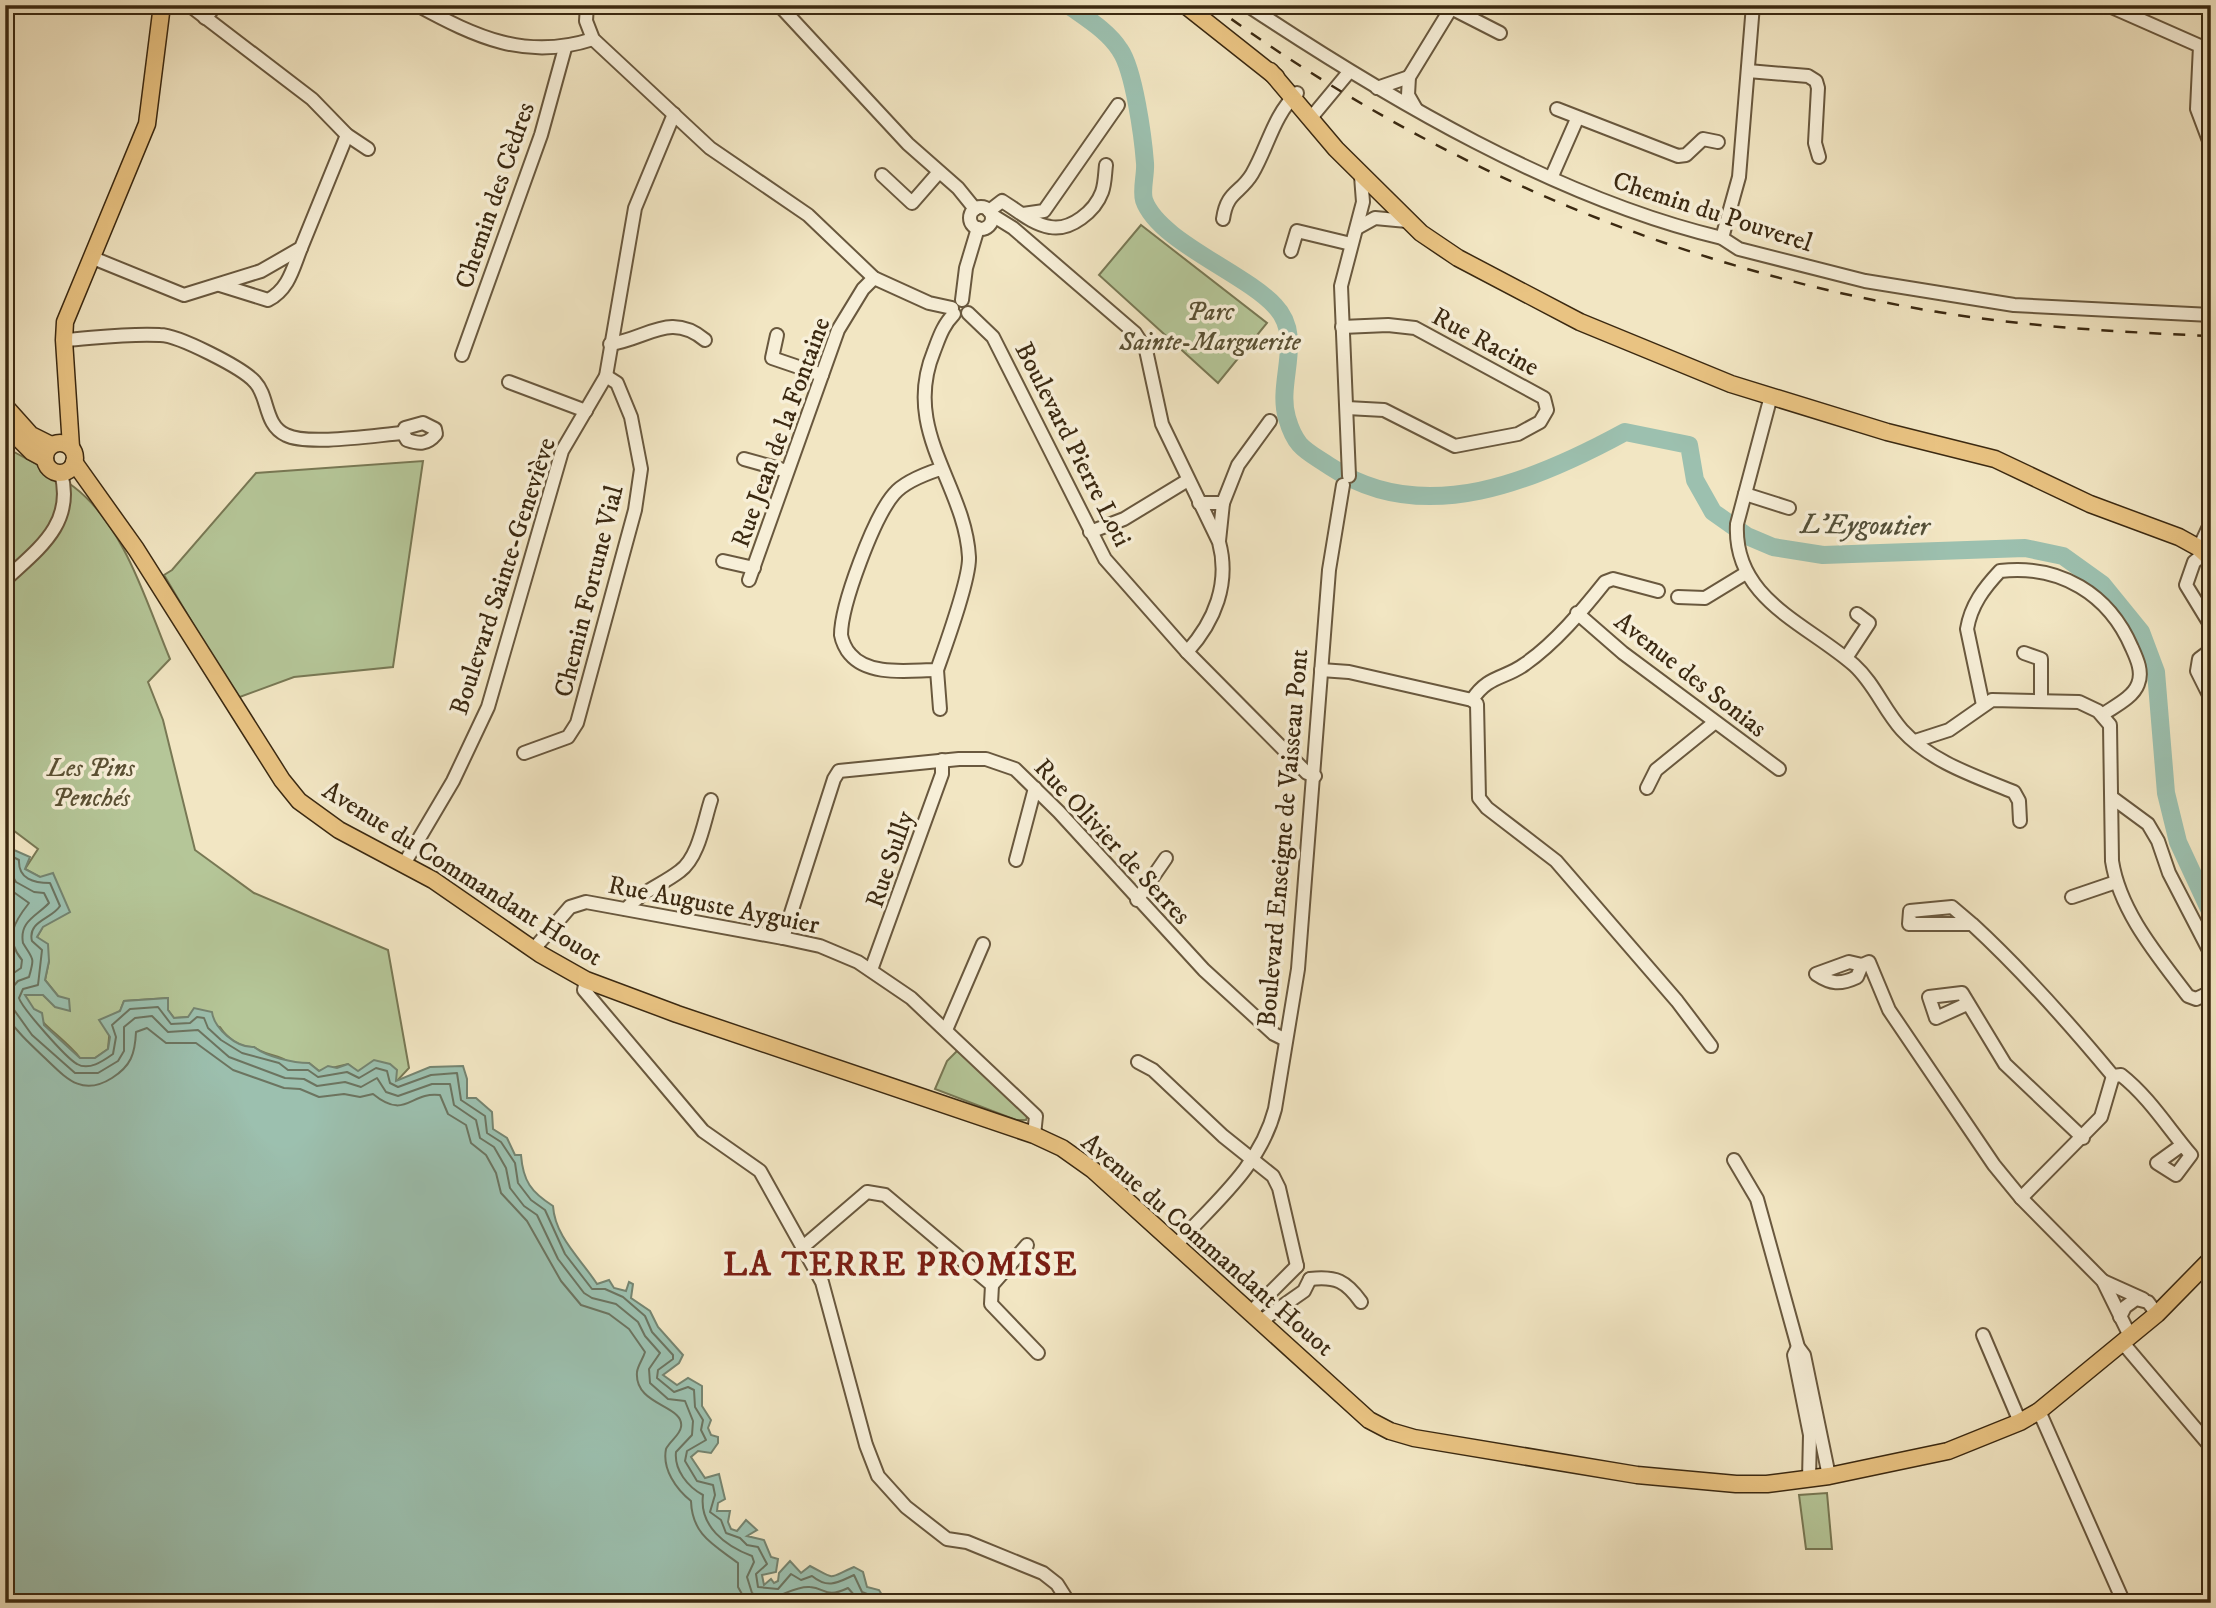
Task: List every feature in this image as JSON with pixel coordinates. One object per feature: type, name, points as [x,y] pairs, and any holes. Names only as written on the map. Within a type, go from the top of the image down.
[{"type":"main road","points":[[60,457],[67,424],[64,340],[69,311],[147,124],[162,5]]},
{"type":"main road","points":[[1185,5],[1270,71],[1407,221],[1437,246],[1613,338],[1772,396],[1887,432],[1996,459],[2090,504],[2173,534],[2205,553]]},
{"type":"main road","points":[[1313,115],[1361,176],[1390,203],[1517,287]]},
{"type":"main road","points":[[5,406],[31,435],[60,457]]},
{"type":"main road","points":[[5,425],[32,452],[60,457]]},
{"type":"main road","name":"Avenue du Commandant Houot","points":[[60,457],[109,509],[282,780],[299,801],[339,830],[404,864],[465,901],[533,950],[586,980],[665,1010],[1034,1135],[1062,1148],[1093,1170],[1369,1420],[1399,1435],[1637,1475],[1736,1484],[1829,1476],[1948,1451],[2020,1422],[2039,1411],[2157,1314],[2211,1259]]},
{"type":"street","points":[[189,5],[312,99],[347,135],[368,149]]},
{"type":"street","points":[[205,18],[216,5]]},
{"type":"street","points":[[417,5],[492,42],[534,48],[565,48],[593,39]]},
{"type":"street","points":[[587,5],[586,21],[593,39],[710,148],[808,215],[874,278],[929,303],[956,307]]},
{"type":"street","points":[[779,5],[908,144],[975,209]]},
{"type":"street","name":"Chemin du Pouverel","points":[[1247,5],[1349,72],[1416,110],[1552,176],[1635,211],[1722,238],[1739,249],[1826,272],[1975,299],[2027,306],[2211,315]]},
{"type":"street","points":[[1722,238],[1739,177],[1753,5]]},
{"type":"street","points":[[2107,5],[2200,47],[2197,109],[2211,146]]},
{"type":"street","points":[[1416,110],[1408,95],[1409,77],[1452,7],[1500,33]]},
{"type":"street","name":"Chemin des Cèdres","points":[[462,355],[541,135],[565,48]]},
{"type":"street","points":[[1748,71],[1808,76],[1816,81],[1818,88],[1815,143],[1819,157]]},
{"type":"street","points":[[1313,115],[1349,72]]},
{"type":"street","points":[[1377,88],[1409,77]]},
{"type":"street","points":[[1223,219],[1229,196],[1251,177],[1279,114],[1294,95]]},
{"type":"street","points":[[1019,214],[1044,211],[1118,105]]},
{"type":"street","points":[[1557,109],[1678,156],[1686,155],[1703,139],[1718,142]]},
{"type":"street","name":"Boulevard Sainte-Geneviève","points":[[404,864],[453,781],[488,706],[558,462],[569,436],[606,376],[635,208],[674,114]]},
{"type":"street","points":[[1552,176],[1577,119]]},
{"type":"street","points":[[220,285],[257,299],[268,300],[279,294],[286,285],[347,135]]},
{"type":"street","points":[[978,228],[989,226],[990,213],[1002,201],[1019,214],[1051,227],[1077,222],[1102,192],[1106,164]]},
{"type":"street","points":[[881,175],[912,203],[939,172]]},
{"type":"street","name":"Boulevard Enseigne de Vaisseau Pont","points":[[1176,1245],[1254,1159],[1270,1126],[1286,1040],[1298,969],[1329,570],[1346,481],[1347,408],[1341,286],[1363,202],[1361,176]]},
{"type":"street","points":[[1357,228],[1375,218],[1390,203],[1370,196],[1363,202]]},
{"type":"street","points":[[975,209],[983,207],[1013,228],[1140,340],[1148,360],[1162,424],[1219,542],[1224,562],[1220,596],[1187,652]]},
{"type":"street","points":[[975,209],[971,220],[978,228]]},
{"type":"street","points":[[940,709],[937,670],[969,560],[964,528],[940,469],[925,415],[924,398],[932,357],[945,323],[956,307],[978,228]]},
{"type":"street","points":[[1291,251],[1297,231],[1350,244]]},
{"type":"street","points":[[93,258],[184,295],[261,271],[300,248]]},
{"type":"street","name":"Rue Jean de la Fontaine","points":[[723,561],[752,574],[838,330],[863,289],[874,278]]},
{"type":"street","name":"Boulevard Pierre Loti","points":[[956,307],[968,303],[968,313],[993,337],[1105,559],[1187,652],[1307,773],[1315,776]]},
{"type":"street","name":"Rue Racine","points":[[1342,327],[1388,325],[1415,328],[1544,398],[1547,410],[1540,422],[1518,434],[1455,446],[1384,410],[1347,408]]},
{"type":"street","points":[[610,344],[632,341],[660,327],[674,326],[696,332],[705,340]]},
{"type":"street","points":[[64,340],[163,335],[212,355],[243,370],[257,384],[276,429],[288,436],[305,440],[403,433]]},
{"type":"street","points":[[777,335],[772,358],[822,375]]},
{"type":"street","name":"Chemin Fortune Vial","points":[[524,753],[568,737],[577,723],[635,510],[642,469],[631,417],[617,383],[606,376]]},
{"type":"street","points":[[509,383],[586,411]]},
{"type":"street","points":[[1772,396],[1737,524],[1736,544],[1746,573],[1761,594],[1775,606],[1864,674],[1903,730],[1915,741],[1948,764],[2014,792],[2019,801],[2020,821]]},
{"type":"street","points":[[1219,542],[1223,503],[1238,465],[1270,421]]},
{"type":"street","points":[[5,580],[54,533],[61,515],[60,457]]},
{"type":"street","points":[[744,459],[787,471]]},
{"type":"street","points":[[937,670],[886,670],[860,664],[848,653],[841,636],[857,572],[876,521],[895,493],[926,474],[940,469]]},
{"type":"street","points":[[1090,533],[1124,519],[1188,480]]},
{"type":"street","points":[[1745,494],[1789,508]]},
{"type":"street","points":[[1199,503],[1223,503]]},
{"type":"street","points":[[2211,522],[2205,553],[2194,562],[2186,585],[2211,626]]},
{"type":"street","points":[[1983,705],[1967,629],[1969,617],[1982,591],[2000,571],[2021,568],[2060,577],[2098,597],[2121,622],[2139,664],[2139,682],[2134,692],[2102,715]]},
{"type":"street","points":[[1678,597],[1706,598],[1746,573]]},
{"type":"street","points":[[1472,699],[1479,688],[1494,677],[1522,667],[1605,582],[1613,579],[1658,591]]},
{"type":"street","name":"Avenue des Sonias","points":[[1577,613],[1714,723],[1779,769]]},
{"type":"street","points":[[1846,658],[1869,623],[1857,614]]},
{"type":"street","points":[[2208,693],[2197,671],[2199,659],[2211,650]]},
{"type":"street","points":[[2024,653],[2041,659],[2040,701]]},
{"type":"street","points":[[1321,670],[1349,672],[1472,699],[1477,704],[1479,798],[1556,862],[1677,1001],[1711,1046]]},
{"type":"street","points":[[1915,741],[1949,730],[1992,700],[2079,702],[2102,715],[2110,725],[2112,860],[2116,882],[2136,921],[2188,996],[2196,999],[2211,992]]},
{"type":"street","points":[[1647,788],[1656,770],[1714,723]]},
{"type":"street","name":"Rue Olivier de Serres","points":[[783,938],[834,779],[839,771],[942,760],[986,759],[1002,762],[1015,769],[1035,788],[1204,970],[1274,1034],[1286,1040]]},
{"type":"street","name":"Rue Sully","points":[[871,970],[934,799],[942,774],[942,760]]},
{"type":"street","points":[[1016,860],[1035,788]]},
{"type":"street","points":[[2113,799],[2148,824],[2158,841],[2174,883],[2211,954]]},
{"type":"street","points":[[626,909],[638,896],[682,870],[691,858],[710,800]]},
{"type":"street","points":[[1137,900],[1166,858]]},
{"type":"street","points":[[2072,897],[2116,882]]},
{"type":"street","name":"Rue Auguste Ayguier","points":[[533,950],[570,907],[586,902],[783,938],[835,952],[871,970],[911,998],[947,1030],[1036,1116],[1034,1135]]},
{"type":"street","points":[[1972,924],[2042,993],[2113,1076]]},
{"type":"street","points":[[947,1030],[983,944]]},
{"type":"street","points":[[1865,963],[1889,1010],[1994,1165],[2021,1198],[2104,1281],[2143,1299],[2157,1314]]},
{"type":"street","points":[[586,980],[584,990],[703,1131],[761,1171],[822,1282],[866,1446],[878,1476],[906,1507],[947,1539],[967,1542],[1043,1573],[1057,1584],[1069,1603]]},
{"type":"street","points":[[1968,1004],[2005,1064],[2084,1138]]},
{"type":"street","points":[[1138,1062],[1153,1070],[1223,1136],[1254,1159],[1277,1181],[1297,1266],[1310,1279]]},
{"type":"street","points":[[2113,1076],[2121,1075],[2135,1086],[2182,1145]]},
{"type":"street","points":[[2021,1198],[2084,1138],[2101,1117],[2113,1076]]},
{"type":"street","points":[[1734,1160],[1757,1199],[1798,1347],[1804,1355],[1829,1476]]},
{"type":"street","points":[[804,1247],[867,1192],[885,1195],[992,1285]]},
{"type":"street","points":[[1027,1245],[992,1285],[992,1304],[1038,1353]]},
{"type":"street","points":[[1256,1316],[1297,1266]]},
{"type":"street","points":[[1310,1279],[1326,1277],[1343,1280],[1361,1302]]},
{"type":"street","points":[[1256,1316],[1304,1291],[1310,1279]]},
{"type":"street","points":[[2104,1281],[2120,1317],[2126,1339],[2211,1447]]},
{"type":"street","points":[[2120,1317],[2132,1300],[2143,1299]]},
{"type":"street","points":[[1983,1335],[2020,1422]]},
{"type":"street","points":[[1798,1347],[1794,1355],[1812,1451],[1809,1479]]},
{"type":"street","points":[[2039,1411],[2124,1603]]},
{"type":"green space","name":"Parc Sainte-Marguerite","points":[[1141,225],[1267,323],[1218,383],[1099,275]]},
{"type":"green space","name":"Les Pins Penchés","points":[[5,447],[74,487],[92,503],[107,522],[132,566],[170,659],[148,682],[163,720],[195,850],[254,893],[388,950],[409,1068],[396,1082],[358,1072],[348,1064],[319,1071],[309,1063],[290,1063],[254,1047],[239,1044],[220,1027],[188,1017],[174,1018],[168,1010],[167,998],[124,1001],[120,1011],[111,1016],[108,1049],[95,1058],[80,1058],[29,1005],[25,995],[43,995],[55,1006],[58,996],[45,980],[49,961],[37,937],[42,928],[40,877],[25,869],[38,849],[5,824]]},
{"type":"green space","points":[[423,461],[393,667],[294,677],[237,698],[164,575],[172,570],[256,473]]},
{"type":"green space","points":[[959,1049],[1028,1114],[1026,1120],[1016,1120],[935,1089],[947,1061]]},
{"type":"green space","points":[[1827,1493],[1832,1549],[1806,1549],[1799,1495]]},
{"type":"water","points":[[5,846],[30,857],[25,869],[40,877],[53,873],[70,912],[43,927],[37,937],[48,944],[49,961],[45,980],[58,996],[69,999],[70,1011],[55,1007],[43,995],[25,995],[34,1009],[42,1013],[44,1025],[80,1058],[95,1058],[108,1049],[110,1037],[99,1020],[120,1011],[124,1001],[168,998],[168,1010],[174,1018],[188,1017],[194,1008],[212,1012],[221,1030],[233,1041],[280,1059],[309,1063],[319,1071],[328,1066],[337,1068],[348,1064],[358,1071],[374,1060],[390,1064],[397,1070],[396,1081],[430,1067],[463,1066],[467,1079],[467,1098],[476,1098],[492,1112],[493,1129],[507,1138],[515,1155],[521,1155],[526,1179],[539,1196],[553,1206],[558,1228],[597,1284],[609,1280],[614,1288],[626,1291],[629,1282],[633,1284],[631,1298],[650,1311],[658,1327],[683,1355],[679,1363],[663,1375],[677,1385],[688,1378],[702,1386],[702,1406],[711,1420],[708,1428],[711,1435],[718,1437],[718,1443],[711,1453],[698,1451],[691,1457],[705,1478],[719,1474],[725,1499],[718,1503],[717,1511],[730,1511],[728,1522],[731,1529],[737,1531],[746,1520],[757,1530],[747,1536],[764,1540],[771,1557],[778,1559],[776,1572],[762,1575],[764,1585],[771,1579],[774,1583],[778,1581],[779,1573],[790,1561],[801,1573],[810,1566],[832,1576],[854,1567],[863,1572],[867,1587],[879,1590],[887,1603],[5,1603]]},
{"type":"waterway","name":"L'Eygoutier","points":[[1068,5],[1109,37],[1120,50],[1130,72],[1142,137],[1145,167],[1143,196],[1152,215],[1184,243],[1261,294],[1284,318],[1289,346],[1285,390],[1287,418],[1298,443],[1308,452],[1367,485],[1404,494],[1442,496],[1480,491],[1518,481],[1591,450],[1625,432],[1689,445],[1695,480],[1713,512],[1747,536],[1773,547],[1823,555],[2025,548],[2063,556],[2102,584],[2141,632],[2156,672],[2166,793],[2178,842],[2211,913]]},
{"type":"railway","points":[[1212,5],[1294,62],[1379,114],[1467,160],[1557,202],[1650,238],[1744,268],[1840,293],[1938,312],[2108,331],[2211,336]]},
{"type":"district","name":"LA TERRE PROMISE","points":[[901,1263]]}]
